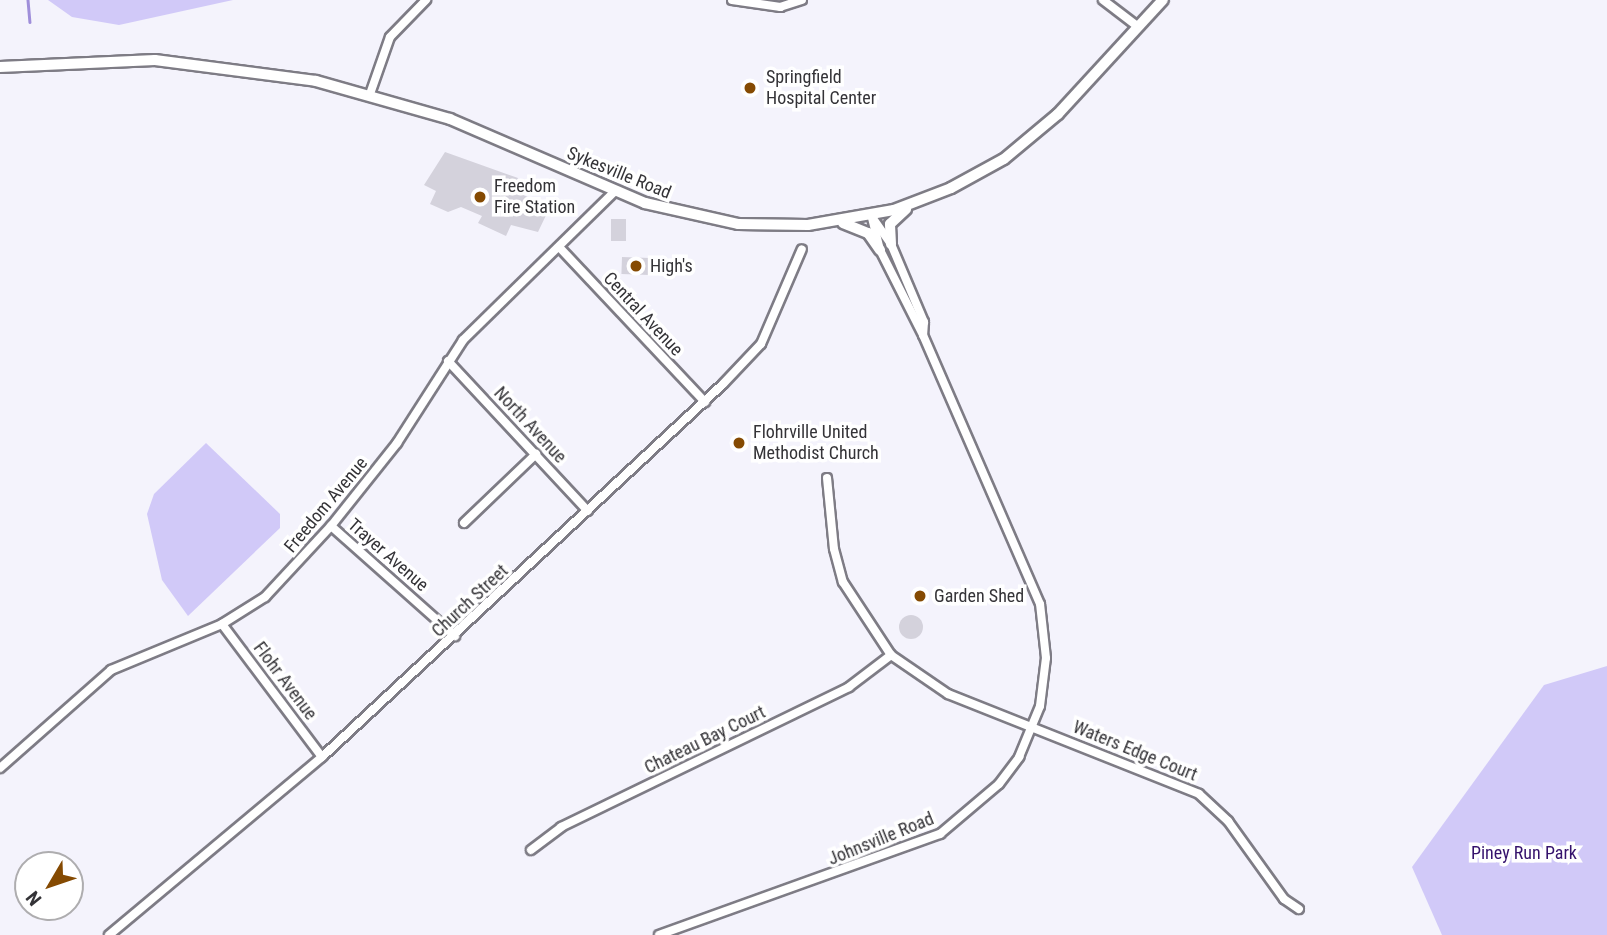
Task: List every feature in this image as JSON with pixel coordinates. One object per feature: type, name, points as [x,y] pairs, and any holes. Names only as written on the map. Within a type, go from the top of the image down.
[{"type":"main road","name":"Sykesville Road","points":[[0,67],[96,59],[182,61],[370,93],[462,124],[615,191],[716,221],[770,226],[839,222],[871,215],[914,204],[980,173],[1035,135],[1163,0]]},
{"type":"main road","points":[[891,244],[890,224],[914,204]]},
{"type":"main road","points":[[839,222],[867,233],[880,250]]},
{"type":"street","points":[[370,93],[390,37],[426,0]]},
{"type":"street","points":[[732,0],[780,7],[802,0]]},
{"type":"street","points":[[1102,0],[1137,26]]},
{"type":"street","name":"Freedom Avenue","points":[[0,768],[111,670],[222,624],[264,597],[331,526],[397,443],[448,361],[615,191]]},
{"type":"street","name":"Johnsville Road","points":[[871,215],[891,244],[924,323],[923,335]]},
{"type":"street","name":"Johnsville Road","points":[[659,935],[940,834],[999,784],[1033,728],[1046,658],[1040,604],[923,335],[880,250],[871,215]]},
{"type":"street","name":"Central Avenue","points":[[559,247],[705,402]]},
{"type":"street","name":"Church Street","points":[[109,935],[322,757],[705,402],[761,344],[803,249]]},
{"type":"street","name":"North Avenue","points":[[448,361],[588,511]]},
{"type":"street","points":[[464,523],[536,454]]},
{"type":"street","points":[[827,478],[834,549],[843,582],[891,655]]},
{"type":"street","name":"Trayer Avenue","points":[[331,526],[455,636]]},
{"type":"street","name":"Flohr Avenue","points":[[222,624],[322,757]]},
{"type":"street","name":"Waters Edge Court","points":[[891,655],[948,694],[1199,794],[1228,821],[1284,899],[1299,909]]},
{"type":"street","name":"Chateau Bay Court","points":[[531,850],[561,827],[849,687],[891,655]]},
{"type":"green space","points":[[48,0],[233,0],[119,25],[72,17]]},
{"type":"green space","points":[[206,443],[280,514],[280,528],[188,616],[162,580],[147,514],[154,494]]},
{"type":"green space","name":"Piney Run Park","points":[[1607,666],[1607,935],[1442,935],[1412,867],[1544,685]]},
{"type":"building","name":"Freedom Fire Station","points":[[445,152],[518,178],[512,190],[550,207],[538,232],[511,225],[506,236],[478,223],[482,216],[461,207],[448,212],[430,204],[436,191],[424,185]]},
{"type":"building","name":"High's","points":[[611,219],[626,219],[626,241],[611,241]]},
{"type":"building","name":"High's","points":[[622,257],[650,258],[649,275],[621,274]]},
{"type":"building","points":[[911,615],[920,618],[923,627],[920,636],[911,639],[902,636],[899,627],[902,618]]},
{"type":"waterway","points":[[28,0],[30,22]]},
{"type":"place","name":"Springfield Hospital Center","points":[[750,88]]},
{"type":"place","name":"Freedom Fire Station","points":[[480,197]]},
{"type":"place","name":"High's","points":[[636,266]]},
{"type":"place","name":"Flohrville United Methodist Church","points":[[739,443]]},
{"type":"place","name":"Garden Shed","points":[[920,596]]}]
